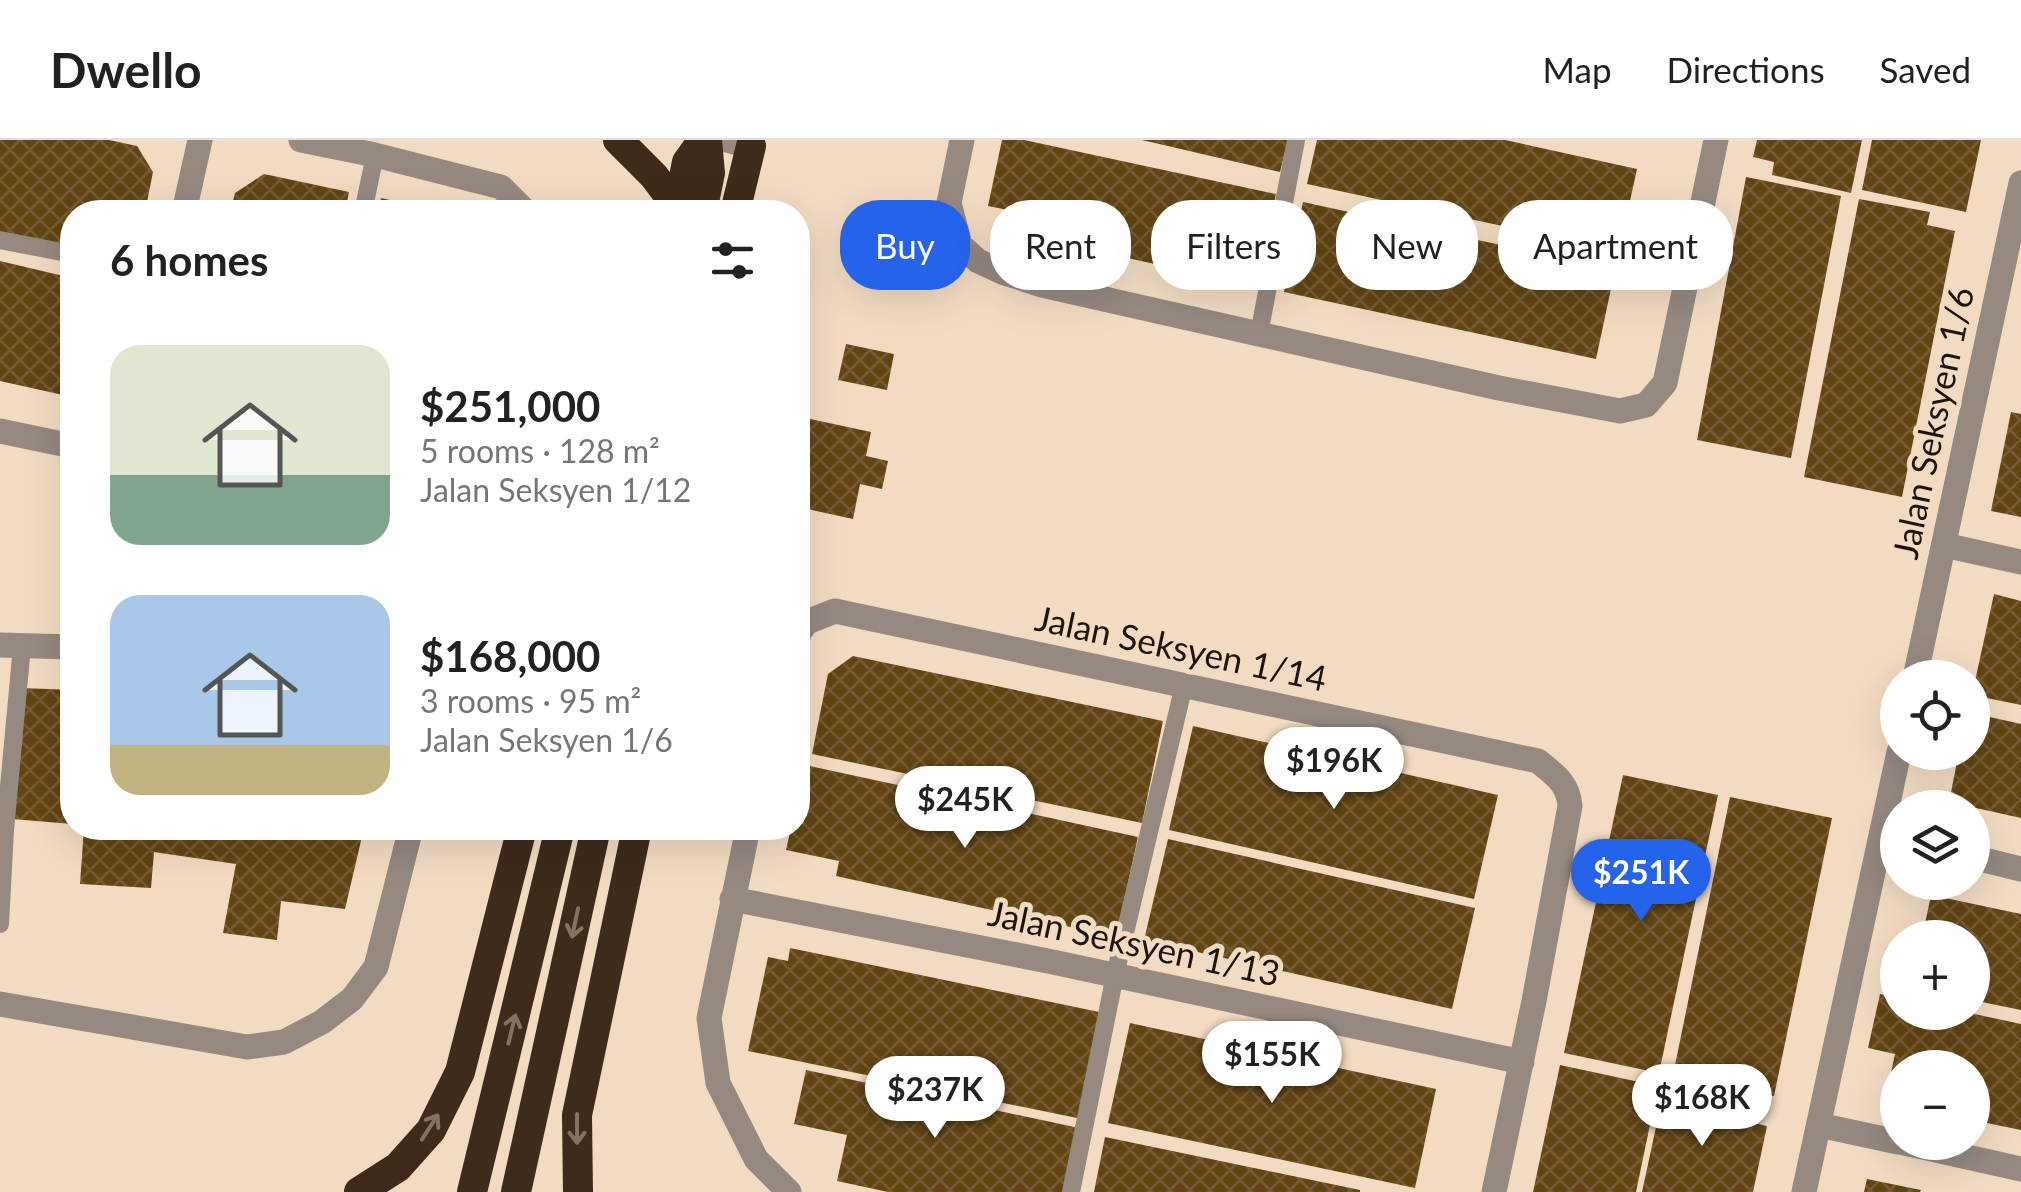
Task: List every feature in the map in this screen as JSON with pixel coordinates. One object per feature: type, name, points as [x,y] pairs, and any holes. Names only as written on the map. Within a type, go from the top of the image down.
[{"type":"highway","points":[[618,140],[676,200]]},
{"type":"highway","points":[[693,200],[710,172],[705,140]]},
{"type":"highway","points":[[737,200],[739,143]]},
{"type":"highway","points":[[360,1192],[398,1167],[432,1130],[460,1072],[519,840]]},
{"type":"highway","points":[[472,1192],[557,840]]},
{"type":"highway","points":[[516,1192],[593,840]]},
{"type":"highway","points":[[578,1192],[577,1115],[634,840]]},
{"type":"street","points":[[187,200],[200,140]]},
{"type":"street","points":[[301,140],[500,187],[514,200]]},
{"type":"street","points":[[962,140],[949,204],[960,245],[1002,272],[1042,285],[1499,388],[1620,411],[1646,405],[1665,382],[1716,140]]},
{"type":"street","name":"Jalan Seksyen 1/6","points":[[1919,660],[2014,249],[2021,184]]},
{"type":"street","points":[[0,431],[60,444]]},
{"type":"street","points":[[1944,545],[2021,562]]},
{"type":"street","name":"Jalan Seksyen 1/14","points":[[810,621],[835,611],[1538,761],[1564,783],[1570,806],[1522,1062]]},
{"type":"street","points":[[11,645],[60,647]]},
{"type":"street","points":[[0,1004],[247,1047],[284,1042],[322,1022],[352,999],[376,967],[408,840]]},
{"type":"street","points":[[745,840],[709,1018],[718,1083],[756,1160],[789,1192]]},
{"type":"street","points":[[1990,861],[2021,868]]},
{"type":"street","points":[[1804,1192],[1880,874]]},
{"type":"street","name":"Jalan Seksyen 1/13","points":[[732,899],[1522,1062]]},
{"type":"street","points":[[1494,1192],[1522,1062]]},
{"type":"street","points":[[1818,1125],[1880,1138]]},
{"type":"street","points":[[1980,1160],[2021,1169]]},
{"type":"lane","points":[[1259,334],[1296,140]]},
{"type":"lane","points":[[365,200],[375,155]]},
{"type":"lane","points":[[0,240],[60,252]]},
{"type":"lane","points":[[0,924],[11,645]]},
{"type":"lane","points":[[1071,1192],[1114,975],[1184,686]]},
{"type":"building","points":[[0,140],[109,140],[137,146],[153,172],[147,200],[60,200],[60,252],[0,239]]},
{"type":"building","points":[[1002,140],[1024,140],[1276,194],[1275,200],[1151,200],[1151,263],[1131,259],[1131,200],[990,200],[988,206]]},
{"type":"building","points":[[1142,140],[1288,140],[1280,172]]},
{"type":"building","points":[[1317,140],[1505,140],[1637,169],[1630,200],[1498,200],[1498,225],[1478,221],[1478,200],[1382,200],[1307,184]]},
{"type":"building","points":[[1757,140],[1862,140],[1851,193],[1772,175],[1774,162],[1753,157]]},
{"type":"building","points":[[1872,140],[1981,140],[1966,212],[1862,190]]},
{"type":"building","points":[[264,174],[349,192],[347,200],[233,200],[235,193]]},
{"type":"building","points":[[1746,177],[1841,196],[1791,458],[1697,440],[1725,290],[1733,290],[1733,247]]},
{"type":"building","points":[[1859,199],[1930,212],[1927,225],[1955,231],[1902,497],[1804,477]]},
{"type":"building","points":[[1316,205],[1336,209],[1336,290],[1478,290],[1478,240],[1498,244],[1498,290],[1611,290],[1596,359],[1284,292],[1316,290]]},
{"type":"building","points":[[0,261],[60,275],[60,394],[0,381]]},
{"type":"building","points":[[846,344],[894,354],[887,390],[838,380]]},
{"type":"building","points":[[2011,412],[2021,414],[2021,517],[1991,511]]},
{"type":"building","points":[[810,419],[871,432],[866,456],[888,461],[882,489],[860,484],[853,519],[810,510]]},
{"type":"building","points":[[1994,594],[2021,601],[2021,705],[1990,699],[1990,660],[1980,660]]},
{"type":"building","points":[[853,656],[1163,721],[1142,823],[812,754],[828,674]]},
{"type":"building","points":[[22,688],[60,690],[60,823],[12,819]]},
{"type":"building","points":[[1990,717],[2021,724],[2021,818],[1990,811],[1990,790],[1951,790],[1955,770],[1990,770]]},
{"type":"building","points":[[1193,726],[1498,795],[1474,899],[1169,830]]},
{"type":"building","points":[[810,766],[1138,837],[1116,937],[836,876],[839,861],[786,850],[788,840],[810,840]]},
{"type":"building","points":[[1623,775],[1718,795],[1659,1073],[1564,1053]]},
{"type":"building","points":[[1730,797],[1832,818],[1774,1096],[1673,1075]]},
{"type":"building","points":[[1168,839],[1475,908],[1452,1009],[1144,940]]},
{"type":"building","points":[[83,840],[361,840],[345,909],[281,901],[277,940],[223,933],[236,864],[154,852],[151,888],[80,884]]},
{"type":"building","points":[[1930,900],[1955,900],[2021,914],[2021,1010],[1990,1004],[1990,920],[1926,920]]},
{"type":"building","points":[[790,948],[1104,1013],[1082,1119],[748,1051],[768,957],[788,961]]},
{"type":"building","points":[[1880,994],[1880,1030],[1990,1030],[1990,1017],[2021,1024],[2021,1130],[1990,1124],[1990,1050],[1868,1048]]},
{"type":"building","points":[[1130,1023],[1436,1089],[1415,1188],[1108,1123]]},
{"type":"building","points":[[1560,1065],[1658,1086],[1636,1192],[1533,1192]]},
{"type":"building","points":[[806,1070],[1079,1128],[1066,1192],[888,1192],[837,1181],[847,1135],[794,1124]]},
{"type":"building","points":[[1664,1090],[1717,1101],[1714,1114],[1767,1126],[1753,1192],[1642,1192]]},
{"type":"building","points":[[1105,1137],[1360,1190],[1360,1192],[1094,1192]]},
{"type":"building","points":[[1867,1179],[1921,1190],[1864,1192]]}]
